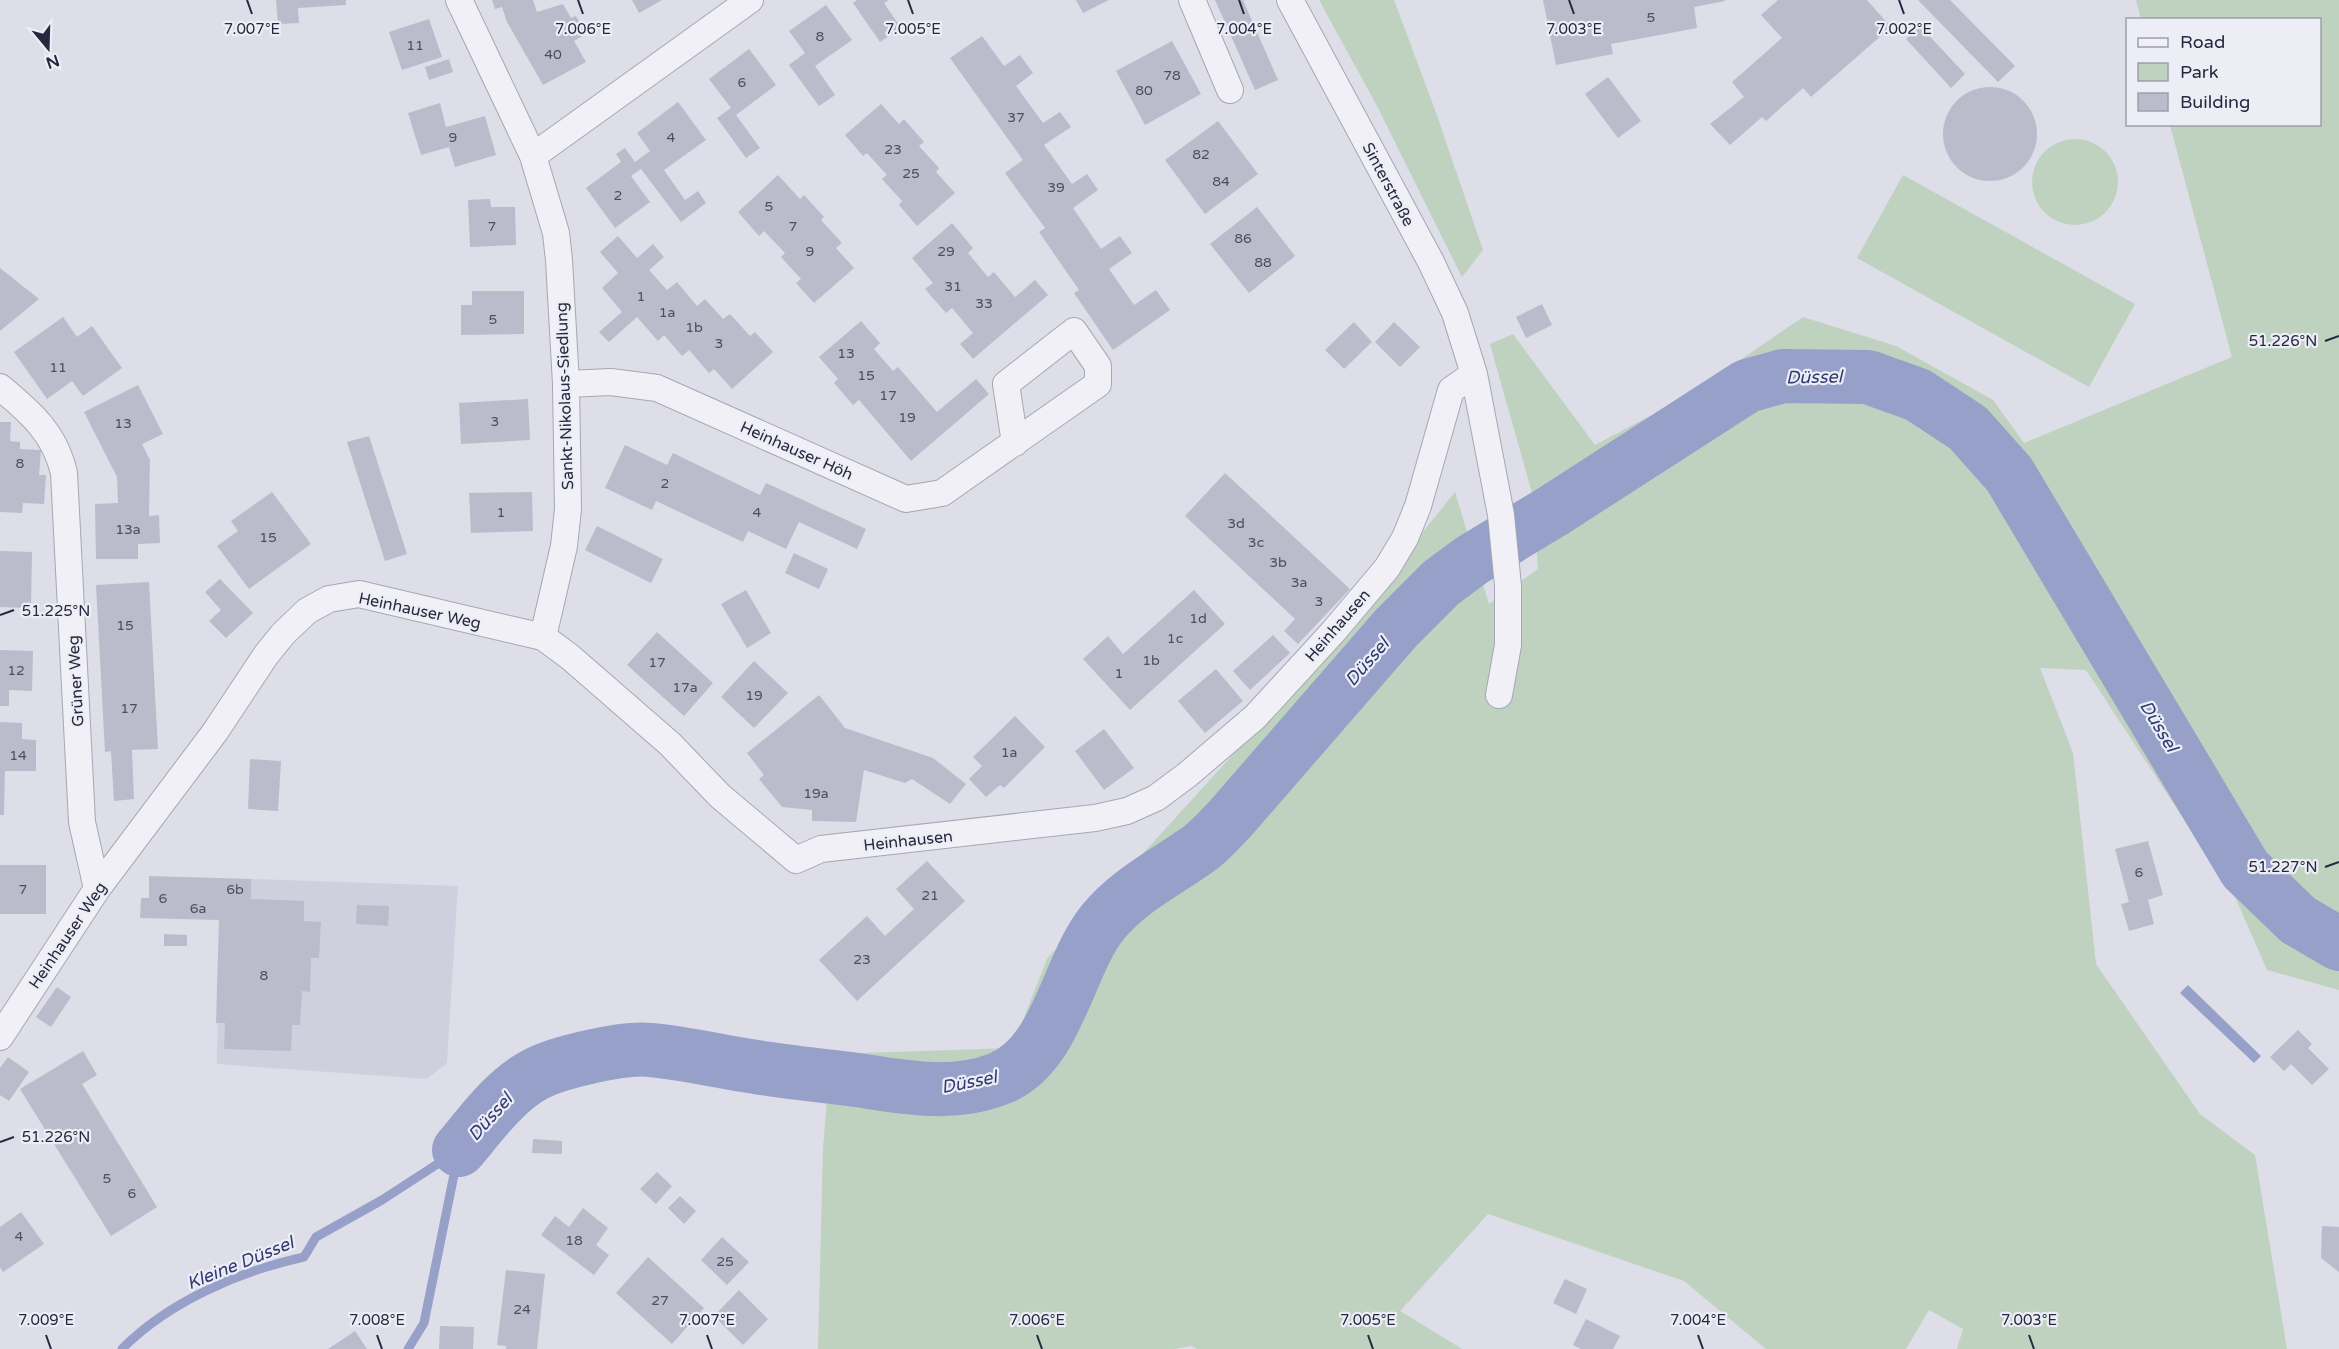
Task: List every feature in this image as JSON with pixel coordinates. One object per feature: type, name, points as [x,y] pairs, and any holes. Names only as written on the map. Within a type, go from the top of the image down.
[{"type":"street","name":"Sankt-Nikolaus-Siedlung","points":[[459,0],[532,156],[556,233],[566,384],[568,509],[564,546],[543,637]]},
{"type":"street","points":[[532,156],[750,0]]},
{"type":"street","points":[[1192,0],[1230,90]]},
{"type":"street","name":"Sinterstraße","points":[[1290,0],[1431,262],[1455,313],[1474,374]]},
{"type":"street","points":[[1474,374],[1501,515],[1508,586],[1508,645],[1500,695]]},
{"type":"street","name":"Heinhausen","points":[[796,860],[821,849],[1095,818],[1127,811],[1156,798],[1187,775],[1255,717],[1333,632],[1387,568],[1405,538],[1418,506],[1451,390],[1474,374]]},
{"type":"street","name":"Heinhauser Höh","points":[[566,384],[610,382],[657,388],[906,499],[942,493],[1015,442]]},
{"type":"street","name":"Grüner Weg","points":[[0,387],[40,424],[54,442],[61,457],[64,473],[82,822],[97,889]]},
{"type":"street","name":"Heinhauser Weg","points":[[0,1037],[97,889],[215,732],[266,655],[307,610],[329,599],[359,594],[543,637],[570,657],[670,744],[720,796],[796,860]]},
{"type":"shaded area","points":[[251,879],[458,886],[447,1063],[427,1079],[217,1064],[219,919],[250,920]]},
{"type":"green space","points":[[1319,0],[1394,0],[1483,250],[1462,277],[1376,104]]},
{"type":"green space","points":[[2136,0],[2339,0],[2339,990],[2267,970],[2236,899],[2086,670],[2040,668],[2073,753],[2096,964],[2200,1114],[2255,1155],[2287,1349],[1957,1349],[1963,1329],[1929,1310],[1906,1349],[1766,1349],[1684,1281],[1488,1214],[1400,1311],[1462,1349],[1197,1349],[1191,1346],[1174,1349],[818,1349],[823,1147],[831,1054],[1012,1048],[1047,959],[1328,650],[1455,492],[1489,604],[1538,569],[1532,493],[1490,344],[1513,334],[1595,445],[1686,397],[1803,317],[1896,346],[1993,400],[2024,443],[2232,357],[2170,126],[2321,126],[2321,18],[2141,18]]},
{"type":"green space","points":[[2067,139],[2083,139],[2106,151],[2115,165],[2118,182],[2115,199],[2106,213],[2083,225],[2067,225],[2051,218],[2039,206],[2032,190],[2032,174],[2039,158],[2051,146]]},
{"type":"green space","points":[[1903,175],[2135,304],[2089,387],[1857,258]]},
{"type":"water","points":[[2188,985],[2261,1056],[2254,1063],[2180,993]]},
{"type":"building","points":[[276,0],[346,0],[346,5],[298,8],[299,23],[278,24]]},
{"type":"building","points":[[492,0],[533,0],[537,12],[563,4],[571,18],[576,16],[586,34],[574,41],[586,62],[543,85],[507,22],[502,7],[495,9]]},
{"type":"building","points":[[632,0],[662,0],[639,13]]},
{"type":"building","points":[[857,0],[889,0],[884,3],[901,28],[880,42],[853,3]]},
{"type":"building","points":[[1076,0],[1109,0],[1083,13]]},
{"type":"building","points":[[1215,0],[1243,0],[1278,80],[1255,90]]},
{"type":"building","points":[[1543,0],[1725,1],[1694,7],[1697,28],[1611,44],[1613,54],[1556,65]]},
{"type":"building","points":[[1778,0],[1867,0],[1891,27],[1811,97],[1803,88],[1766,121],[1762,117],[1730,145],[1710,124],[1744,97],[1732,82],[1782,38],[1761,15]]},
{"type":"building","points":[[1918,0],[1950,0],[2015,66],[1998,82]]},
{"type":"building","points":[[826,5],[852,40],[815,66],[835,95],[819,106],[789,65],[805,53],[789,31]]},
{"type":"building","points":[[429,19],[442,57],[402,70],[389,32]]},
{"type":"building","points":[[1920,26],[1965,74],[1951,88],[1906,39]]},
{"type":"building","points":[[982,36],[1004,66],[1020,55],[1033,73],[1016,86],[1043,123],[1060,112],[1071,127],[1044,145],[1072,184],[1087,174],[1098,190],[1073,208],[1101,249],[1120,236],[1132,253],[1109,269],[1134,305],[1156,290],[1170,310],[1113,350],[1074,293],[1079,290],[1039,232],[1045,228],[1005,173],[1023,160],[950,58]]},
{"type":"building","points":[[1172,41],[1201,94],[1145,125],[1116,71]]},
{"type":"building","points":[[749,49],[776,85],[736,115],[760,148],[746,158],[717,118],[731,108],[709,79]]},
{"type":"building","points":[[449,59],[453,72],[429,80],[425,67]]},
{"type":"building","points":[[1608,77],[1641,121],[1618,138],[1585,94]]},
{"type":"building","points":[[1990,87],[2008,91],[2023,101],[2033,116],[2037,134],[2033,152],[2023,167],[2008,177],[1990,181],[1972,177],[1957,167],[1947,152],[1943,134],[1947,116],[1957,101],[1972,91]]},
{"type":"building","points":[[678,102],[706,140],[664,170],[685,200],[698,191],[706,203],[681,222],[641,169],[631,176],[650,202],[615,228],[586,188],[621,162],[616,154],[625,148],[635,162],[650,151],[637,133]]},
{"type":"building","points":[[440,103],[446,127],[485,116],[496,155],[455,167],[449,147],[421,155],[408,113]]},
{"type":"building","points":[[881,104],[899,124],[904,119],[924,142],[919,146],[939,168],[936,172],[955,193],[917,226],[899,205],[902,201],[882,179],[887,175],[867,153],[863,156],[845,135]]},
{"type":"building","points":[[1218,121],[1258,174],[1205,214],[1165,160]]},
{"type":"building","points":[[778,175],[800,199],[804,195],[824,217],[821,220],[842,243],[836,248],[854,268],[814,303],[796,283],[801,279],[781,257],[785,253],[764,231],[759,236],[738,212]]},
{"type":"building","points":[[490,199],[491,207],[515,207],[516,245],[470,247],[468,200]]},
{"type":"building","points":[[1257,207],[1295,256],[1249,293],[1210,244]]},
{"type":"building","points":[[952,223],[973,248],[968,253],[988,277],[994,272],[1015,297],[1035,280],[1048,295],[973,359],[960,344],[973,333],[952,308],[946,313],[925,289],[933,283],[912,258]]},
{"type":"building","points":[[618,236],[637,258],[653,244],[664,257],[649,270],[667,290],[677,282],[697,306],[705,299],[723,319],[730,314],[750,336],[755,332],[773,352],[732,389],[714,369],[709,373],[689,350],[682,356],[664,335],[658,341],[637,317],[609,342],[599,332],[622,312],[602,288],[618,273],[600,252]]},
{"type":"building","points":[[0,268],[39,299],[0,331]]},
{"type":"building","points":[[472,291],[524,291],[524,334],[461,335],[461,305],[472,305]]},
{"type":"building","points":[[1542,304],[1552,325],[1526,338],[1516,317]]},
{"type":"building","points":[[63,317],[77,337],[92,326],[122,368],[83,396],[72,381],[47,399],[14,352]]},
{"type":"building","points":[[861,321],[880,343],[874,349],[893,371],[898,367],[937,412],[976,379],[989,394],[911,461],[859,400],[853,405],[834,383],[838,379],[819,357]]},
{"type":"building","points":[[1354,322],[1372,342],[1344,369],[1325,350]]},
{"type":"building","points":[[1394,322],[1420,347],[1400,367],[1375,342]]},
{"type":"building","points":[[138,385],[163,434],[142,444],[150,460],[149,516],[159,515],[160,543],[138,544],[138,559],[96,559],[95,504],[118,503],[117,477],[84,412]]},
{"type":"building","points":[[528,399],[530,440],[461,444],[459,403]]},
{"type":"building","points":[[0,422],[11,422],[10,441],[20,442],[20,449],[41,450],[39,475],[46,475],[44,504],[23,503],[22,513],[0,512]]},
{"type":"building","points":[[369,436],[407,554],[385,561],[347,442]]},
{"type":"building","points":[[625,445],[667,465],[673,453],[760,495],[766,483],[866,529],[857,549],[799,522],[786,549],[748,531],[743,542],[656,501],[652,510],[605,488]]},
{"type":"building","points":[[1225,473],[1350,589],[1298,644],[1284,631],[1295,619],[1185,516]]},
{"type":"building","points":[[272,492],[311,544],[249,589],[217,546],[238,531],[231,521]]},
{"type":"building","points":[[532,492],[533,531],[471,533],[469,493]]},
{"type":"building","points":[[597,526],[663,559],[651,583],[585,550]]},
{"type":"building","points":[[0,551],[32,552],[31,608],[0,607]]},
{"type":"building","points":[[794,553],[828,569],[819,589],[785,573]]},
{"type":"building","points":[[220,579],[253,613],[226,638],[209,621],[221,610],[205,592]]},
{"type":"building","points":[[149,582],[158,749],[132,750],[134,799],[114,801],[111,751],[105,752],[96,585]]},
{"type":"building","points":[[746,590],[771,633],[747,648],[721,604]]},
{"type":"building","points":[[1194,590],[1225,624],[1130,710],[1083,659],[1108,636],[1123,654]]},
{"type":"building","points":[[657,632],[713,683],[684,716],[627,665]]},
{"type":"building","points":[[1273,635],[1290,653],[1250,690],[1233,671]]},
{"type":"building","points":[[0,650],[33,651],[32,691],[9,690],[9,706],[0,706]]},
{"type":"building","points":[[754,661],[788,693],[754,728],[721,697]]},
{"type":"building","points":[[1216,669],[1243,701],[1205,733],[1178,701]]},
{"type":"building","points":[[819,695],[845,728],[933,758],[966,784],[950,804],[912,779],[905,783],[864,770],[856,822],[812,821],[812,810],[782,807],[759,779],[764,775],[747,753]]},
{"type":"building","points":[[1015,716],[1045,747],[1004,788],[1000,785],[986,797],[969,779],[982,766],[973,757]]},
{"type":"building","points":[[0,722],[22,723],[22,739],[36,740],[36,771],[5,771],[4,815],[0,815]]},
{"type":"building","points":[[1104,729],[1134,768],[1104,790],[1075,751]]},
{"type":"building","points":[[250,759],[281,761],[278,811],[248,809]]},
{"type":"building","points":[[2148,841],[2163,895],[2148,900],[2154,924],[2129,931],[2121,904],[2129,902],[2115,849]]},
{"type":"building","points":[[927,861],[965,901],[857,1001],[819,960],[867,916],[885,936],[914,909],[896,889]]},
{"type":"building","points":[[0,865],[46,865],[46,914],[0,914]]},
{"type":"building","points":[[149,876],[251,879],[251,899],[304,901],[304,921],[321,922],[319,958],[311,958],[310,992],[302,991],[300,1025],[292,1025],[291,1051],[224,1049],[225,1023],[216,1023],[219,920],[140,918],[141,898],[149,898]]},
{"type":"building","points":[[357,905],[389,906],[388,926],[356,924]]},
{"type":"building","points":[[164,934],[187,935],[187,946],[164,946]]},
{"type":"building","points":[[57,987],[71,997],[51,1027],[36,1017]]},
{"type":"building","points":[[2298,1030],[2312,1044],[2308,1048],[2329,1069],[2312,1085],[2291,1064],[2284,1071],[2270,1057]]},
{"type":"building","points":[[83,1051],[97,1075],[82,1084],[157,1207],[111,1236],[20,1089]]},
{"type":"building","points":[[8,1057],[29,1072],[9,1101],[0,1095],[0,1068]]},
{"type":"building","points":[[533,1139],[562,1141],[562,1154],[532,1153]]},
{"type":"building","points":[[657,1172],[672,1186],[656,1204],[640,1189]]},
{"type":"building","points":[[680,1196],[696,1211],[684,1224],[668,1208]]},
{"type":"building","points":[[583,1208],[608,1228],[596,1245],[609,1255],[594,1275],[541,1235],[555,1216],[569,1227]]},
{"type":"building","points":[[21,1212],[44,1244],[3,1272],[0,1267],[0,1227]]},
{"type":"building","points":[[2322,1226],[2339,1227],[2339,1272],[2321,1258]]},
{"type":"building","points":[[722,1237],[749,1262],[727,1285],[701,1260]]},
{"type":"building","points":[[648,1257],[704,1308],[672,1344],[616,1293]]},
{"type":"building","points":[[506,1270],[545,1274],[537,1349],[506,1349],[506,1346],[497,1345]]},
{"type":"building","points":[[1565,1279],[1587,1289],[1576,1314],[1553,1303]]},
{"type":"building","points":[[739,1290],[768,1319],[743,1345],[714,1316]]},
{"type":"building","points":[[1586,1319],[1620,1336],[1613,1349],[1581,1349],[1573,1345]]},
{"type":"building","points":[[440,1326],[474,1327],[473,1349],[439,1349]]},
{"type":"building","points":[[355,1331],[367,1349],[328,1349]]},
{"type":"waterway","name":"Düssel","points":[[459,1150],[494,1108],[524,1081],[546,1069],[609,1053],[639,1050],[663,1051],[783,1071],[932,1089],[982,1084],[998,1079],[1018,1068],[1035,1051],[1048,1031],[1091,940],[1103,922],[1124,900],[1200,848],[1230,819],[1396,628],[1441,583],[1472,560],[1553,511],[1747,386],[1783,376],[1868,377],[1918,395],[1968,428],[2009,474],[2245,869],[2298,920],[2339,944]]},
{"type":"waterway","name":"Kleine Düssel","points":[[122,1349],[161,1317],[206,1291],[255,1271],[304,1257],[316,1237],[382,1200],[459,1150]]},
{"type":"waterway","name":"Düssel","points":[[408,1349],[424,1323],[459,1150]]}]
